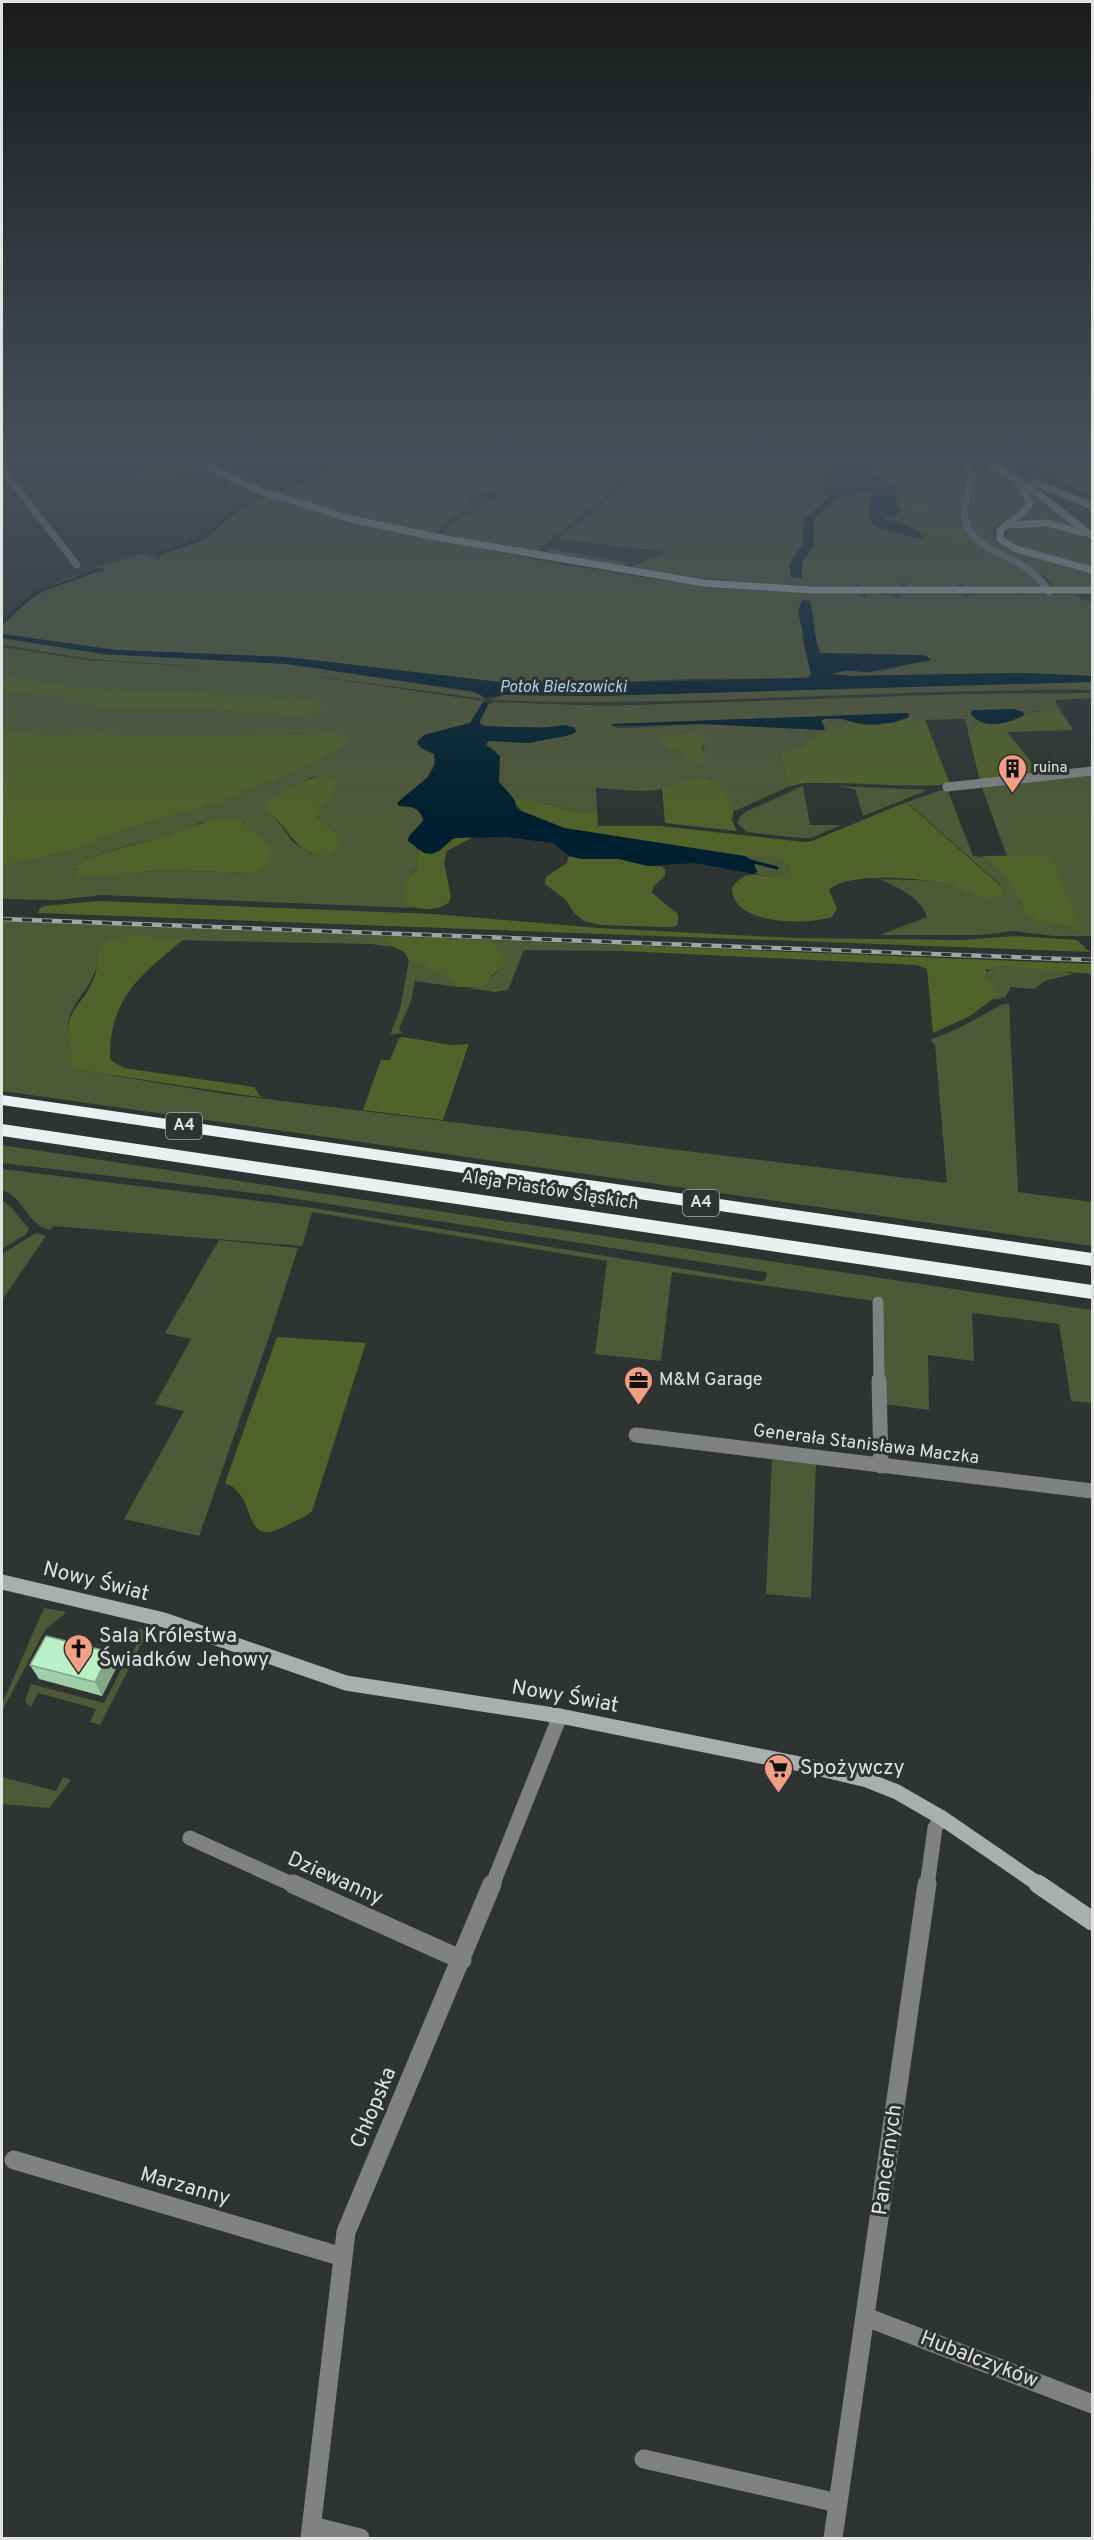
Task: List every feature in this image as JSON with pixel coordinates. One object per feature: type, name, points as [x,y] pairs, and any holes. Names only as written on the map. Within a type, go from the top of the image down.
[{"type":"highway","name":"Aleja Piastów Śląskich","points":[[2,1100],[1092,1259]]},
{"type":"highway","name":"Aleja Piastów Śląskich","points":[[2,1130],[1092,1294]]},
{"type":"street","points":[[689,581],[781,590],[1092,592]]},
{"type":"street","points":[[1045,581],[1049,592]]},
{"type":"street","points":[[947,787],[1092,771]]},
{"type":"street","points":[[878,1302],[881,1466]]},
{"type":"street","name":"Generała Stanisława Maczka","points":[[636,1435],[1092,1491]]},
{"type":"street","name":"Nowy Świat","points":[[2,1582],[164,1620],[346,1683],[560,1716],[800,1764],[867,1780],[897,1792],[942,1818],[1092,1921]]},
{"type":"street","name":"Chłopska","points":[[311,2532],[346,2232],[462,1960],[560,1716]]},
{"type":"street","name":"Pancernych","points":[[833,2538],[935,1827],[942,1818]]},
{"type":"street","name":"Dziewanny","points":[[190,1838],[462,1960]]},
{"type":"street","name":"Marzanny","points":[[14,2160],[343,2258]]},
{"type":"street","name":"Hubalczyków","points":[[866,2317],[1092,2404]]},
{"type":"street","points":[[644,2459],[838,2503]]},
{"type":"street","points":[[311,2532],[360,2538]]},
{"type":"green space","points":[[61,581],[665,581],[739,589],[857,594],[862,598],[866,597],[866,594],[892,595],[896,598],[901,598],[902,595],[960,595],[967,598],[970,595],[1074,595],[1092,602],[1092,676],[1024,673],[849,676],[831,674],[841,671],[885,670],[928,661],[928,656],[820,653],[812,624],[810,601],[799,617],[811,674],[808,677],[797,678],[524,685],[286,657],[116,650],[2,634],[2,626],[35,596]]},
{"type":"green space","points":[[732,581],[1037,581],[1040,587],[965,588],[962,584],[957,585],[958,588],[908,587],[904,583],[900,584],[901,587],[864,587],[858,584],[854,585],[855,587]]},
{"type":"green space","points":[[1049,581],[1092,581],[1092,589],[1056,588]]},
{"type":"green space","points":[[2,638],[103,654],[287,664],[479,693],[485,699],[285,672],[484,701],[470,723],[424,735],[417,745],[434,754],[436,760],[427,778],[401,799],[399,806],[416,808],[423,817],[421,824],[408,841],[415,846],[420,855],[418,867],[412,872],[406,905],[413,908],[101,895],[57,900],[2,899],[2,866],[75,850],[128,828],[220,803],[248,789],[300,770],[343,747],[330,733],[139,736],[101,733],[54,735],[2,731],[2,692],[76,700],[81,704],[107,709],[170,708],[287,715],[289,697],[75,687],[2,675],[2,647],[87,660],[237,669],[90,659],[2,645]],"holes":[[[326,776],[332,792],[317,808],[316,817],[338,835],[312,854],[293,842],[274,816],[282,795],[309,778]],[[202,822],[244,822],[256,837],[263,841],[253,873],[163,870],[121,874],[75,870],[76,865],[94,856],[165,836]]]},
{"type":"green space","points":[[2,675],[75,687],[289,697],[317,702],[323,710],[304,715],[287,715],[170,708],[107,709],[80,704],[76,700],[2,692]]},
{"type":"green space","points":[[1092,682],[1092,690],[1017,690],[641,702],[490,700],[503,695],[596,696]]},
{"type":"green space","points":[[1092,693],[1092,698],[1055,700],[1062,713],[1036,711],[1024,715],[1023,712],[976,719],[988,724],[975,726],[968,732],[965,719],[920,720],[908,713],[612,724],[617,728],[701,724],[824,730],[821,721],[824,719],[850,719],[856,723],[819,732],[804,745],[783,752],[781,754],[788,787],[735,811],[717,781],[708,779],[689,781],[655,790],[596,788],[597,810],[584,814],[545,803],[515,801],[499,782],[496,751],[486,745],[488,741],[528,743],[570,735],[576,731],[574,727],[493,727],[479,724],[489,703],[491,705],[493,702],[607,706],[964,694]],"holes":[[[692,732],[705,745],[701,752],[707,762],[686,758],[680,751],[673,748],[671,735]]]},
{"type":"green space","points":[[1043,711],[1062,713],[1073,730],[1007,732],[1041,774],[980,781],[968,732],[979,724],[1004,723],[1029,713]]},
{"type":"green space","points":[[908,713],[917,719],[925,720],[950,784],[811,783],[788,787],[781,754],[783,752],[804,745],[819,732],[856,723],[894,723],[909,715]]},
{"type":"green space","points":[[2,731],[54,735],[101,733],[139,736],[330,733],[347,736],[349,739],[343,747],[300,770],[248,789],[220,803],[128,828],[75,850],[2,866]]},
{"type":"green space","points":[[692,732],[705,737],[707,741],[701,748],[707,762],[705,764],[688,761],[680,751],[659,743],[662,737]]},
{"type":"green space","points":[[1092,773],[1092,936],[1054,936],[1014,931],[980,935],[880,935],[927,917],[920,904],[914,899],[880,879],[934,882],[986,897],[1001,897],[1002,886],[909,804],[899,805],[947,788],[973,856],[993,863],[1005,874],[1014,887],[1023,908],[1030,916],[1069,928],[1083,935],[1051,855],[1007,856],[981,785]]},
{"type":"green space","points":[[326,776],[337,781],[330,796],[318,808],[316,817],[338,835],[340,844],[330,855],[320,855],[298,844],[265,807],[267,802],[295,786],[310,779]]},
{"type":"green space","points":[[700,778],[717,781],[734,808],[732,820],[737,831],[665,823],[662,789]]},
{"type":"green space","points":[[803,786],[810,825],[841,825],[811,838],[800,838],[747,832],[738,824],[739,818],[745,812]]},
{"type":"green space","points":[[835,786],[928,790],[863,816],[855,789]]},
{"type":"green space","points":[[532,800],[584,814],[597,810],[598,826],[660,826],[804,842],[812,841],[899,805],[908,804],[1002,887],[1003,895],[989,898],[931,881],[900,878],[866,879],[838,884],[829,890],[837,909],[832,917],[806,921],[773,920],[744,910],[735,900],[732,888],[746,876],[782,876],[789,872],[783,862],[771,857],[737,856],[564,828],[522,811],[515,803],[515,801]]},
{"type":"green space","points":[[238,819],[271,849],[273,852],[266,868],[253,873],[163,870],[99,876],[77,874],[75,866],[94,857],[208,821]]},
{"type":"green space","points":[[463,836],[475,836],[447,851],[444,863],[451,897],[449,902],[428,909],[406,905],[404,889],[408,879],[418,867],[419,848],[432,853],[451,840]]},
{"type":"green space","points":[[1051,855],[1084,936],[1072,929],[1044,922],[1028,915],[1013,887],[997,867],[981,856]]},
{"type":"green space","points":[[569,856],[588,859],[619,859],[648,866],[661,866],[665,869],[665,876],[653,887],[652,893],[678,914],[678,924],[674,927],[600,925],[584,921],[575,914],[566,900],[545,884],[546,877],[567,863]]},
{"type":"green space","points":[[745,856],[765,856],[778,859],[787,867],[789,873],[776,877],[754,874],[757,871],[753,861]]},
{"type":"green space","points":[[98,901],[434,914],[599,928],[796,938],[962,940],[1015,936],[1077,940],[1090,952],[38,913],[44,906]]},
{"type":"green space","points":[[2,921],[392,936],[386,938],[386,943],[393,947],[371,944],[173,940],[149,936],[98,954],[94,975],[74,1006],[68,1024],[70,1063],[73,1069],[225,1094],[947,1183],[935,1045],[930,1040],[1009,1003],[1018,1192],[1092,1202],[1092,1246],[2,1091]]},
{"type":"green space","points":[[149,936],[183,940],[140,978],[121,1005],[111,1039],[110,1060],[124,1068],[254,1087],[260,1096],[265,1098],[72,1069],[68,1025],[90,987],[101,948],[113,939]]},
{"type":"green space","points":[[392,936],[489,940],[495,944],[507,964],[491,976],[487,983],[479,987],[457,987],[448,978],[409,960],[404,952],[386,943],[386,938]]},
{"type":"green space","points":[[489,940],[623,945],[621,947],[623,951],[524,950],[508,990],[495,992],[466,988],[479,987],[507,964],[495,944]]},
{"type":"green space","points":[[623,945],[1092,964],[1092,974],[1003,966],[986,970],[986,976],[998,992],[997,996],[970,1016],[933,1033],[927,969],[917,965],[623,951],[621,947]]},
{"type":"green space","points":[[409,960],[448,978],[457,987],[415,981],[411,1001],[399,1029],[402,1033],[390,1035],[400,1009]]},
{"type":"green space","points":[[1003,966],[1060,970],[1073,974],[1045,981],[1035,989],[1011,987],[1005,997],[993,1000],[997,996],[985,973]]},
{"type":"green space","points":[[399,1038],[451,1045],[469,1044],[443,1120],[363,1110],[381,1060],[390,1060]]},
{"type":"green space","points":[[2,1145],[1092,1310],[1092,1403],[1071,1401],[1059,1324],[972,1313],[974,1361],[928,1355],[929,1410],[884,1404],[881,1302],[672,1272],[661,1361],[595,1354],[607,1261],[312,1212],[302,1246],[53,1226],[50,1230],[36,1223],[16,1198],[2,1190],[2,1169],[313,1208],[758,1281],[764,1281],[767,1276],[766,1272],[271,1195],[2,1163]]},
{"type":"green space","points":[[2,1200],[11,1207],[29,1229],[25,1235],[2,1249]]},
{"type":"green space","points":[[36,1233],[46,1236],[2,1300],[2,1254]]},
{"type":"green space","points":[[219,1240],[298,1248],[199,1536],[124,1519],[184,1411],[155,1404],[191,1339],[165,1333]]},
{"type":"green space","points":[[277,1337],[366,1343],[312,1511],[274,1531],[263,1532],[256,1527],[243,1499],[236,1490],[225,1483]]},
{"type":"green space","points":[[772,1459],[816,1464],[811,1598],[766,1594]]},
{"type":"green space","points":[[44,1608],[67,1612],[45,1630],[2,1711],[2,1704]]},
{"type":"green space","points":[[137,1628],[148,1631],[100,1725],[90,1722],[96,1709],[38,1693],[31,1707],[25,1702],[31,1684],[104,1703],[123,1666],[115,1664],[119,1655],[130,1657],[137,1644],[130,1642]]},
{"type":"green space","points":[[2,1777],[56,1791],[63,1777],[71,1780],[49,1808],[2,1804]]},
{"type":"water","name":"Potok Bielszowicki","points":[[802,600],[810,601],[820,653],[923,655],[932,660],[866,672],[849,670],[832,674],[849,676],[1024,673],[1092,676],[1092,682],[596,696],[503,695],[486,698],[473,691],[287,664],[103,654],[2,638],[2,634],[116,650],[286,657],[524,685],[808,678],[811,674],[798,611]]},
{"type":"water","points":[[483,702],[489,703],[479,722],[483,726],[541,728],[563,725],[574,727],[576,732],[528,743],[488,741],[486,745],[500,756],[499,782],[515,801],[516,808],[564,828],[745,856],[753,861],[757,872],[754,874],[695,863],[648,866],[619,859],[581,859],[569,856],[553,843],[507,837],[454,838],[439,851],[432,854],[424,853],[408,841],[409,836],[423,821],[421,813],[415,809],[399,806],[397,803],[427,778],[435,766],[434,754],[421,748],[417,742],[424,735],[470,723]]},
{"type":"water","points":[[1014,709],[1023,712],[1024,715],[996,724],[982,722],[971,714],[972,710]]},
{"type":"water","points":[[908,713],[909,717],[891,723],[863,724],[824,719],[821,721],[824,730],[701,724],[612,726],[612,724]]},
{"type":"building","points":[[46,1636],[110,1652],[95,1682],[30,1665]]},
{"type":"waterway","points":[[2,623],[35,593],[70,581]]},
{"type":"waterway","points":[[750,861],[777,868]]},
{"type":"railway","points":[[2,919],[1092,960]]},
{"type":"place","name":"ruina","points":[[1012,794]]},
{"type":"place","name":"M&M Garage","points":[[638,1406]]},
{"type":"place","name":"Sala Królestwa Świadków Jehowy","points":[[78,1674]]},
{"type":"place","name":"Spożywczy","points":[[779,1794]]}]
